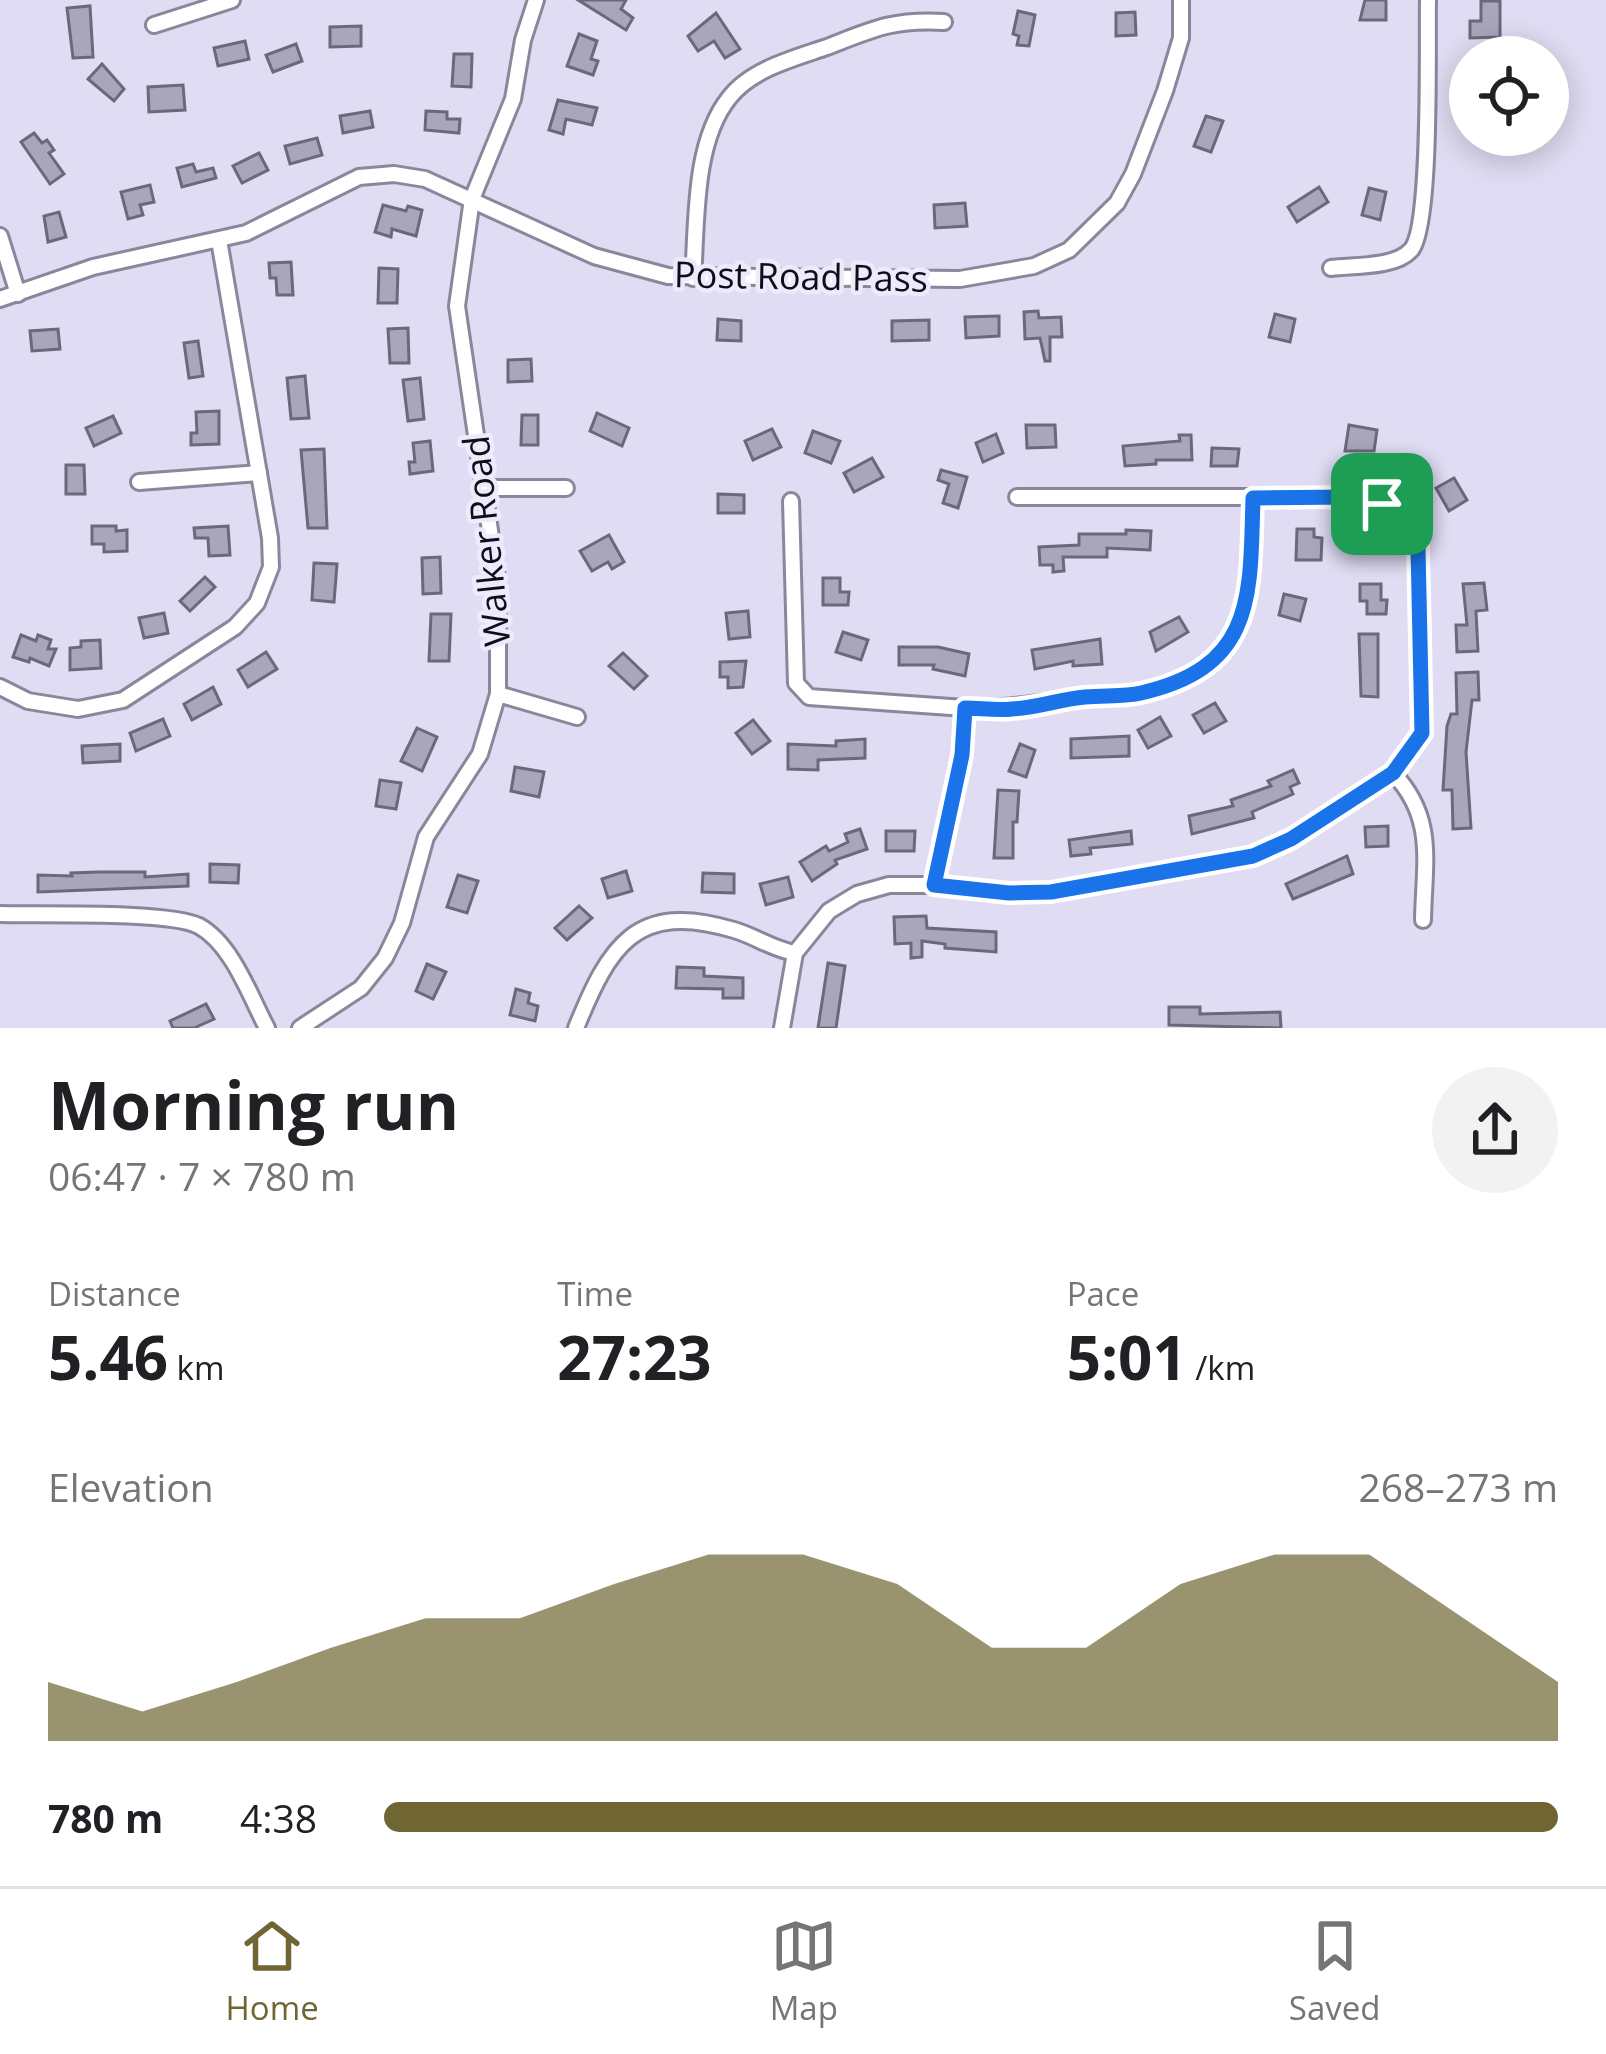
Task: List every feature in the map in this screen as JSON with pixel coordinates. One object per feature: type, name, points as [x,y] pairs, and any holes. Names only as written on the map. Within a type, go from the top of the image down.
[{"type":"street","points":[[154,25],[232,0]]},
{"type":"street","name":"Walker Road","points":[[300,1028],[361,988],[385,958],[402,923],[426,837],[480,754],[498,694],[498,585],[457,306],[472,199],[513,99],[523,40],[536,0]]},
{"type":"street","name":"Post Road Pass","points":[[0,299],[93,267],[220,240],[274,221],[359,177],[409,176],[628,268],[694,278],[960,279],[1034,266],[1069,250],[1117,203],[1133,174],[1181,38],[1180,0]]},
{"type":"street","points":[[1330,268],[1396,260],[1411,251],[1418,238],[1424,188],[1428,0]]},
{"type":"street","points":[[694,278],[700,168],[728,98],[780,64],[863,33],[904,20],[944,22]]},
{"type":"street","points":[[0,236],[18,294]]},
{"type":"street","points":[[0,687],[28,701],[78,709],[123,700],[235,627],[256,604],[271,567],[220,240]]},
{"type":"street","points":[[139,482],[259,473]]},
{"type":"street","points":[[485,488],[566,488]]},
{"type":"street","points":[[782,1028],[795,953],[829,911],[857,894],[889,885],[1051,892],[1253,856],[1291,839],[1393,773],[1422,733],[1420,567],[1410,530],[1382,504],[1352,497],[1017,497]]},
{"type":"street","points":[[791,501],[796,683],[809,697],[1011,710],[1086,697],[1140,694],[1196,674],[1230,640],[1247,605],[1252,586],[1253,498]]},
{"type":"street","points":[[498,694],[577,717]]},
{"type":"street","points":[[934,885],[962,755],[965,708]]},
{"type":"street","points":[[1393,773],[1424,817],[1423,920]]},
{"type":"street","points":[[0,914],[197,925],[219,944],[267,1028]]},
{"type":"street","points":[[576,1028],[608,956],[621,942],[655,924],[734,930],[773,949],[795,953]]},
{"type":"building","points":[[578,0],[626,0],[621,9],[633,18],[626,30]]},
{"type":"building","points":[[1365,0],[1386,0],[1386,20],[1360,20]]},
{"type":"building","points":[[1481,1],[1500,1],[1500,36],[1470,36],[1470,21],[1481,21]]},
{"type":"building","points":[[90,6],[93,57],[73,58],[67,8]]},
{"type":"building","points":[[1018,11],[1035,15],[1029,46],[1017,45],[1019,36],[1013,34]]},
{"type":"building","points":[[1135,12],[1136,35],[1116,36],[1116,13]]},
{"type":"building","points":[[716,13],[740,49],[725,58],[714,41],[698,51],[688,36]]},
{"type":"building","points":[[361,26],[361,46],[330,47],[330,27]]},
{"type":"building","points":[[579,34],[597,41],[591,59],[598,61],[593,75],[567,66]]},
{"type":"building","points":[[245,41],[249,59],[218,66],[214,48]]},
{"type":"building","points":[[296,44],[302,61],[273,72],[266,55]]},
{"type":"building","points":[[454,54],[472,54],[471,87],[452,86]]},
{"type":"building","points":[[102,64],[124,89],[114,101],[88,79]]},
{"type":"building","points":[[183,85],[185,110],[149,112],[148,87]]},
{"type":"building","points":[[558,100],[597,108],[592,125],[566,119],[563,134],[549,130]]},
{"type":"building","points":[[370,111],[373,127],[343,133],[340,116]]},
{"type":"building","points":[[426,111],[447,112],[447,119],[460,119],[459,133],[425,130]]},
{"type":"building","points":[[1206,116],[1223,121],[1211,152],[1194,146]]},
{"type":"building","points":[[34,133],[42,143],[47,140],[54,150],[49,153],[64,174],[50,184],[21,142]]},
{"type":"building","points":[[317,138],[322,155],[290,164],[285,146]]},
{"type":"building","points":[[259,153],[268,170],[242,183],[233,166]]},
{"type":"building","points":[[193,164],[196,172],[213,168],[216,178],[182,187],[177,168]]},
{"type":"building","points":[[150,185],[154,202],[140,205],[143,215],[128,219],[121,192]]},
{"type":"building","points":[[1319,187],[1328,202],[1297,222],[1288,207]]},
{"type":"building","points":[[1369,188],[1386,192],[1380,220],[1362,215]]},
{"type":"building","points":[[965,203],[967,226],[935,228],[934,205]]},
{"type":"building","points":[[383,205],[422,210],[416,236],[392,229],[391,237],[375,232]]},
{"type":"building","points":[[59,212],[66,237],[48,242],[44,216]]},
{"type":"building","points":[[291,262],[293,295],[277,295],[269,263]]},
{"type":"building","points":[[379,268],[398,269],[397,303],[378,303]]},
{"type":"building","points":[[1038,311],[1039,318],[1061,317],[1062,337],[1050,337],[1050,361],[1045,361],[1040,338],[1025,339],[1024,312]]},
{"type":"building","points":[[1275,314],[1295,319],[1290,342],[1269,337]]},
{"type":"building","points":[[999,316],[999,336],[966,338],[965,317]]},
{"type":"building","points":[[718,319],[741,321],[741,341],[717,340]]},
{"type":"building","points":[[929,320],[929,340],[892,341],[892,321]]},
{"type":"building","points":[[408,328],[409,363],[390,363],[388,329]]},
{"type":"building","points":[[58,329],[60,349],[32,351],[30,331]]},
{"type":"building","points":[[198,341],[203,376],[189,378],[184,343]]},
{"type":"building","points":[[531,359],[532,381],[508,382],[508,360]]},
{"type":"building","points":[[305,376],[309,418],[291,419],[287,378]]},
{"type":"building","points":[[420,378],[424,419],[408,421],[403,380]]},
{"type":"building","points":[[219,411],[219,444],[191,445],[191,433],[197,433],[196,412]]},
{"type":"building","points":[[597,413],[629,428],[622,446],[590,431]]},
{"type":"building","points":[[522,415],[538,415],[538,445],[521,445]]},
{"type":"building","points":[[113,416],[121,433],[94,446],[86,428]]},
{"type":"building","points":[[1026,425],[1055,425],[1056,447],[1027,448]]},
{"type":"building","points":[[1349,425],[1377,430],[1374,451],[1345,451]]},
{"type":"building","points":[[772,429],[781,447],[753,460],[745,441]]},
{"type":"building","points":[[813,431],[840,441],[831,463],[805,453]]},
{"type":"building","points":[[996,434],[1003,453],[983,462],[976,443]]},
{"type":"building","points":[[1179,435],[1191,435],[1192,460],[1125,466],[1123,446],[1180,441]]},
{"type":"building","points":[[430,441],[433,471],[410,474],[409,462],[415,462],[413,443]]},
{"type":"building","points":[[1212,448],[1239,449],[1237,466],[1211,466]]},
{"type":"building","points":[[324,449],[327,528],[308,528],[301,450]]},
{"type":"building","points":[[872,458],[883,477],[854,492],[844,473]]},
{"type":"building","points":[[66,465],[84,465],[85,494],[66,494]]},
{"type":"building","points":[[941,470],[967,477],[958,508],[943,503],[949,484],[938,480]]},
{"type":"building","points":[[1454,478],[1467,500],[1449,511],[1436,488]]},
{"type":"building","points":[[718,494],[744,495],[744,513],[718,513]]},
{"type":"building","points":[[92,526],[127,530],[127,551],[104,552],[104,544],[92,544]]},
{"type":"building","points":[[228,526],[230,555],[209,556],[208,538],[195,538],[194,528]]},
{"type":"building","points":[[1297,529],[1314,529],[1314,537],[1322,538],[1321,560],[1296,560]]},
{"type":"building","points":[[1126,530],[1151,531],[1150,550],[1107,548],[1107,557],[1063,557],[1064,571],[1053,572],[1053,565],[1040,565],[1039,547],[1079,545],[1079,534],[1126,534]]},
{"type":"building","points":[[609,535],[624,562],[612,569],[608,562],[592,571],[580,551]]},
{"type":"building","points":[[440,557],[441,593],[423,594],[422,558]]},
{"type":"building","points":[[314,563],[337,564],[334,602],[312,600]]},
{"type":"building","points":[[205,577],[215,587],[190,611],[180,601]]},
{"type":"building","points":[[823,578],[840,578],[840,592],[849,592],[848,605],[823,605]]},
{"type":"building","points":[[1484,583],[1487,610],[1476,611],[1478,651],[1457,652],[1456,625],[1467,625],[1463,584]]},
{"type":"building","points":[[1360,584],[1381,584],[1386,614],[1367,614],[1367,601],[1360,601]]},
{"type":"building","points":[[1284,594],[1306,599],[1300,621],[1279,615]]},
{"type":"building","points":[[748,611],[750,637],[729,639],[726,613]]},
{"type":"building","points":[[164,613],[168,633],[144,638],[139,618]]},
{"type":"building","points":[[431,614],[451,614],[449,661],[429,661]]},
{"type":"building","points":[[1179,617],[1188,632],[1156,651],[1150,632]]},
{"type":"building","points":[[843,632],[868,640],[861,660],[836,652]]},
{"type":"building","points":[[1359,634],[1378,634],[1378,697],[1361,696]]},
{"type":"building","points":[[21,635],[51,640],[48,649],[56,649],[49,666],[13,657]]},
{"type":"building","points":[[1100,639],[1102,664],[1073,666],[1073,661],[1035,669],[1032,650]]},
{"type":"building","points":[[100,640],[101,668],[70,670],[70,648],[81,647],[81,641]]},
{"type":"building","points":[[899,647],[938,647],[969,654],[965,676],[933,669],[934,665],[899,665]]},
{"type":"building","points":[[266,652],[277,669],[248,687],[238,670]]},
{"type":"building","points":[[623,653],[647,676],[634,689],[609,666]]},
{"type":"building","points":[[746,661],[743,687],[728,688],[728,677],[720,677],[720,662]]},
{"type":"building","points":[[1478,672],[1479,700],[1472,700],[1466,752],[1471,828],[1453,829],[1452,790],[1443,790],[1447,726],[1451,714],[1457,714],[1456,673]]},
{"type":"building","points":[[213,687],[221,704],[192,720],[184,704]]},
{"type":"building","points":[[1215,703],[1226,721],[1204,733],[1193,715]]},
{"type":"building","points":[[1160,717],[1171,736],[1148,748],[1138,730]]},
{"type":"building","points":[[163,719],[170,736],[136,751],[130,733]]},
{"type":"building","points":[[753,720],[770,741],[752,754],[736,733]]},
{"type":"building","points":[[417,728],[437,737],[422,771],[401,761]]},
{"type":"building","points":[[1129,736],[1129,756],[1071,758],[1071,739]]},
{"type":"building","points":[[865,739],[865,758],[818,760],[818,770],[788,769],[788,744],[836,746],[836,741]]},
{"type":"building","points":[[120,744],[120,761],[83,763],[82,746]]},
{"type":"building","points":[[1020,744],[1035,750],[1026,777],[1009,771]]},
{"type":"building","points":[[515,767],[544,772],[539,797],[511,791]]},
{"type":"building","points":[[1293,770],[1299,783],[1290,787],[1293,794],[1252,812],[1254,818],[1192,834],[1189,816],[1233,806],[1231,800],[1271,786],[1268,781]]},
{"type":"building","points":[[380,780],[401,783],[396,809],[376,806]]},
{"type":"building","points":[[998,790],[1019,791],[1013,858],[994,858]]},
{"type":"building","points":[[1388,826],[1388,846],[1366,847],[1365,827]]},
{"type":"building","points":[[860,829],[867,849],[835,860],[837,864],[812,881],[800,862],[826,846],[829,851],[848,842],[845,834]]},
{"type":"building","points":[[886,831],[915,831],[914,851],[886,851]]},
{"type":"building","points":[[1131,831],[1132,844],[1090,848],[1091,854],[1071,856],[1069,840]]},
{"type":"building","points":[[1347,856],[1353,874],[1293,899],[1286,884]]},
{"type":"building","points":[[210,864],[239,865],[238,883],[210,882]]},
{"type":"building","points":[[626,871],[632,891],[608,898],[602,879]]},
{"type":"building","points":[[145,872],[145,877],[188,874],[188,886],[38,892],[38,875]]},
{"type":"building","points":[[703,873],[734,874],[734,893],[702,892]]},
{"type":"building","points":[[458,875],[478,881],[467,913],[447,907]]},
{"type":"building","points":[[788,877],[793,897],[766,905],[760,884]]},
{"type":"building","points":[[579,906],[592,918],[567,940],[555,928]]},
{"type":"building","points":[[926,916],[927,928],[996,932],[996,952],[922,941],[922,957],[911,958],[911,943],[895,944],[894,917]]},
{"type":"building","points":[[828,963],[845,966],[836,1028],[818,1028]]},
{"type":"building","points":[[427,964],[446,972],[433,999],[416,991]]},
{"type":"building","points":[[677,967],[704,968],[704,976],[743,978],[743,998],[723,998],[723,989],[676,988]]},
{"type":"building","points":[[516,989],[530,993],[528,1003],[538,1006],[535,1021],[510,1015]]},
{"type":"building","points":[[206,1004],[214,1019],[194,1028],[173,1028],[170,1021]]},
{"type":"building","points":[[1169,1007],[1200,1007],[1200,1014],[1280,1012],[1281,1028],[1169,1025]]},
{"type":"route","points":[[1352,497],[1382,504],[1410,530],[1420,567],[1422,733],[1393,773],[1291,839],[1253,856],[1051,892],[934,885],[962,755],[965,708],[1011,710],[1086,697],[1140,694],[1196,674],[1230,640],[1247,605],[1252,586],[1253,498],[1352,497]]}]
